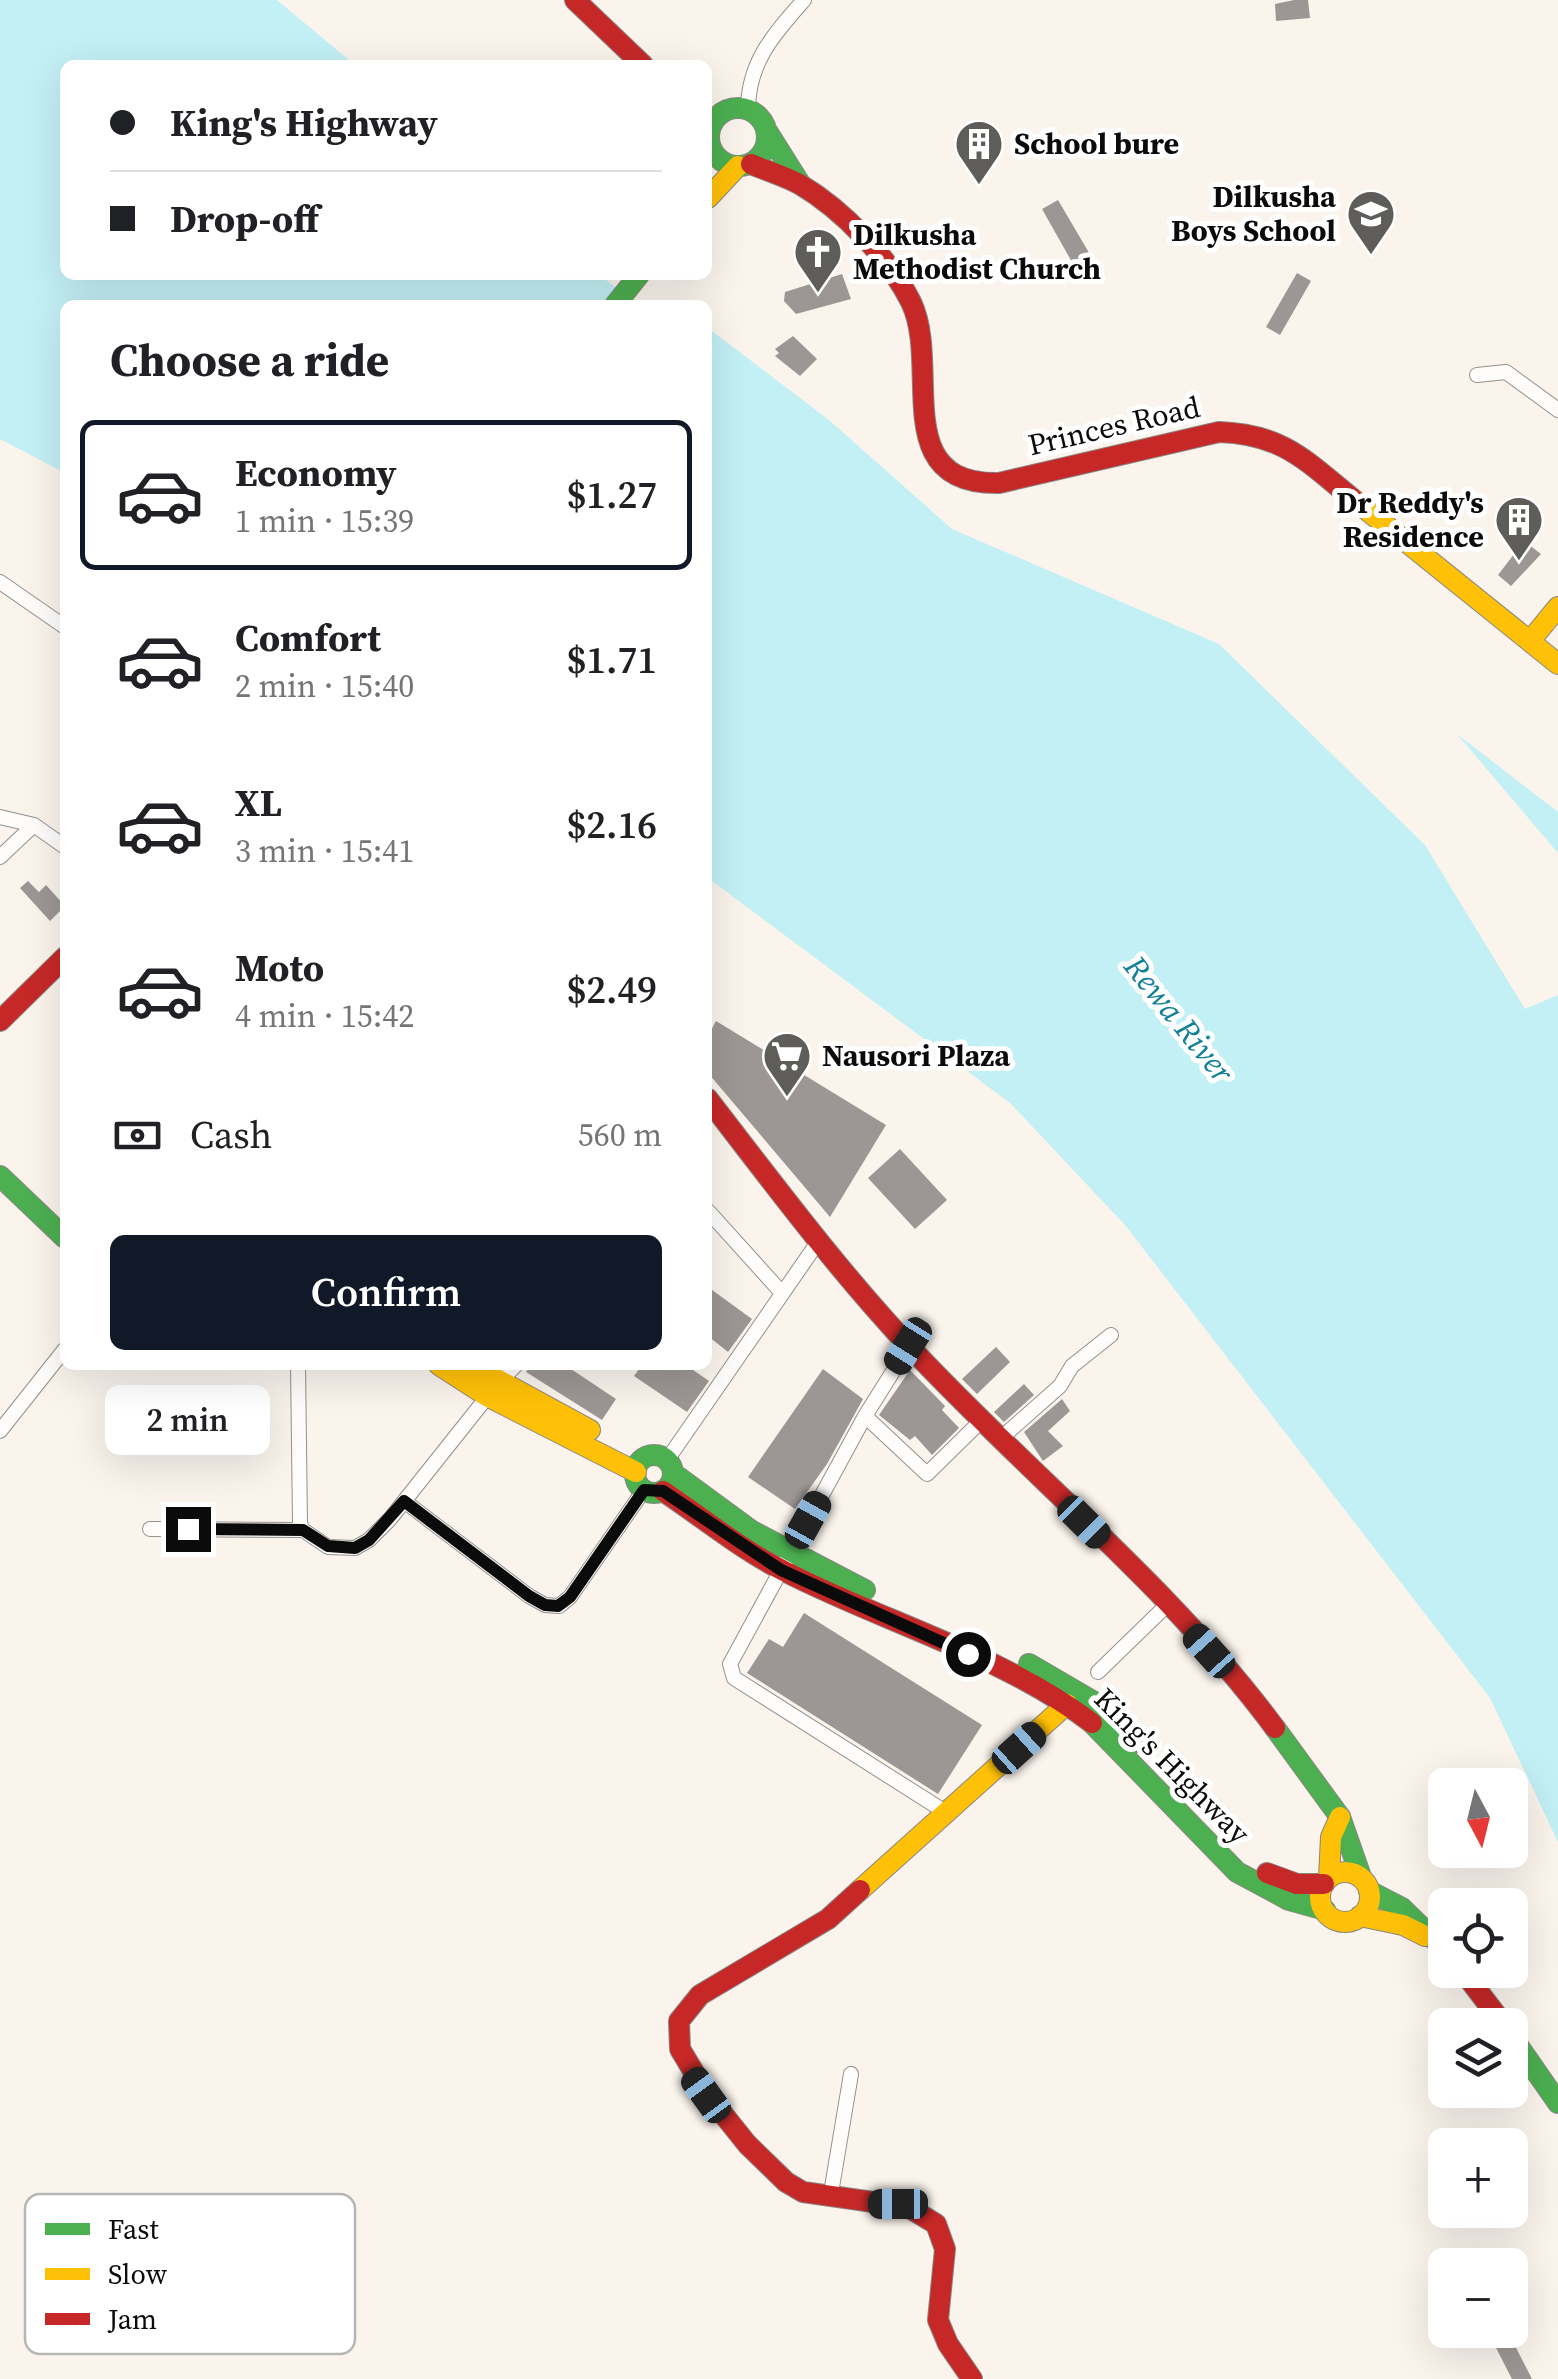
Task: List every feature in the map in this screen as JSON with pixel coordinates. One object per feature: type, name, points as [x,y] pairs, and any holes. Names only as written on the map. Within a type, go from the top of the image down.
[{"type":"main road","points":[[555,0],[611,60]]},
{"type":"main road","points":[[575,0],[592,21],[638,60]]},
{"type":"main road","points":[[712,194],[744,165],[761,156],[767,131],[760,118],[748,110],[715,109]]},
{"type":"main road","name":"Princes Road","points":[[767,131],[801,185],[879,256],[910,298],[924,348],[925,440],[934,456],[955,474],[980,482],[998,482],[1218,432],[1256,433],[1310,464],[1558,664]]},
{"type":"main road","points":[[712,150],[715,156],[744,165]]},
{"type":"main road","name":"Princes Road","points":[[744,165],[801,185]]},
{"type":"main road","points":[[605,300],[628,280]]},
{"type":"main road","points":[[1530,642],[1558,607]]},
{"type":"main road","points":[[0,1002],[60,948]]},
{"type":"main road","points":[[0,1021],[60,962]]},
{"type":"main road","points":[[712,1104],[818,1242],[908,1346],[1168,1605],[1251,1696],[1340,1817],[1365,1884],[1368,1905],[1360,1916]]},
{"type":"main road","points":[[0,1176],[60,1233]]},
{"type":"main road","points":[[0,1192],[60,1247]]},
{"type":"main road","name":"King's Highway","points":[[450,1370],[715,1506],[786,1562],[1067,1704],[1106,1734],[1237,1872],[1289,1900],[1325,1910]]},
{"type":"main road","name":"King's Highway","points":[[476,1370],[493,1389]]},
{"type":"main road","name":"King's Highway","points":[[786,1562],[1080,1691],[1119,1722],[1237,1853],[1272,1876],[1297,1884],[1326,1881]]},
{"type":"main road","points":[[972,2379],[938,2319],[938,2298],[946,2273],[942,2238],[935,2223],[922,2212],[898,2204],[849,2201],[831,2193],[803,2193],[774,2175],[687,2069],[678,2049],[680,2021],[684,2010],[718,1982],[828,1919],[1067,1704]]},
{"type":"main road","points":[[1340,1817],[1331,1837],[1326,1881],[1320,1897],[1325,1910],[1344,1921],[1360,1916],[1403,1925],[1428,1939]]},
{"type":"main road","points":[[1326,1881],[1350,1872],[1394,1899],[1428,1933]]},
{"type":"main road","points":[[1476,1988],[1491,2008]]},
{"type":"main road","points":[[1528,2060],[1558,2103]]},
{"type":"street","points":[[748,110],[748,91],[760,54],[804,0]]},
{"type":"street","points":[[1476,374],[1506,372],[1558,410]]},
{"type":"street","points":[[3,591],[60,624]]},
{"type":"street","points":[[0,817],[34,826],[60,844]]},
{"type":"street","points":[[0,857],[34,826]]},
{"type":"street","points":[[712,1214],[782,1293]]},
{"type":"street","points":[[404,1501],[529,1596],[545,1605],[558,1606],[570,1597],[818,1242]]},
{"type":"street","points":[[1000,1439],[1060,1386],[1072,1366],[1111,1336]]},
{"type":"street","points":[[908,1346],[865,1416],[730,1664],[734,1678],[947,1814]]},
{"type":"street","points":[[0,1430],[60,1355]]},
{"type":"street","points":[[298,1370],[303,1530]]},
{"type":"street","points":[[150,1529],[303,1530],[316,1541],[342,1549],[369,1540],[511,1370]]},
{"type":"street","points":[[865,1416],[927,1474],[982,1420]]},
{"type":"street","points":[[1098,1672],[1168,1605]]},
{"type":"street","points":[[831,2193],[851,2074]]},
{"type":"water","points":[[0,0],[277,0],[349,60],[60,60],[60,280],[606,280],[631,300],[60,300],[60,470],[0,439]]},
{"type":"water","name":"Rewa River","points":[[712,331],[829,420],[952,529],[1219,644],[1425,845],[1525,1009],[1558,995],[1558,1842],[1528,1778],[1528,1768],[1523,1768],[1490,1698],[1125,1225],[1010,1103],[712,881]]},
{"type":"water","points":[[1457,734],[1558,812],[1558,853]]},
{"type":"building","points":[[1308,0],[1310,18],[1276,21],[1275,4]]},
{"type":"building","points":[[1058,200],[1098,268],[1081,278],[1042,209]]},
{"type":"building","name":"Dilkusha Boys School","points":[[1297,273],[1311,281],[1280,335],[1266,327]]},
{"type":"building","name":"Dilkusha Methodist Church","points":[[842,274],[851,299],[796,314],[784,301],[785,292]]},
{"type":"building","points":[[793,336],[817,359],[800,376],[775,356],[779,353],[775,349]]},
{"type":"building","name":"Dr Reddy's Residence","points":[[1524,541],[1541,554],[1511,586],[1498,575]]},
{"type":"building","points":[[28,881],[39,892],[46,885],[60,900],[60,911],[50,921],[20,888]]},
{"type":"building","name":"Nausori Plaza","points":[[716,1021],[886,1125],[830,1217],[712,1078],[712,1028]]},
{"type":"building","points":[[900,1149],[947,1200],[915,1229],[868,1178]]},
{"type":"building","points":[[712,1290],[752,1319],[728,1352],[712,1339]]},
{"type":"building","points":[[996,1347],[1010,1362],[977,1394],[962,1379]]},
{"type":"building","points":[[823,1369],[863,1399],[827,1464],[795,1509],[748,1477]]},
{"type":"building","points":[[572,1370],[616,1399],[602,1420],[526,1372]]},
{"type":"building","points":[[638,1370],[693,1370],[709,1381],[687,1412],[634,1376]]},
{"type":"building","points":[[910,1370],[945,1406],[942,1410],[959,1428],[932,1455],[915,1436],[910,1440],[879,1415]]},
{"type":"building","points":[[1024,1384],[1034,1395],[1004,1422],[994,1412]]},
{"type":"building","points":[[1062,1399],[1070,1411],[1048,1431],[1063,1446],[1043,1461],[1024,1432]]},
{"type":"building","points":[[804,1613],[982,1725],[938,1794],[747,1673],[769,1639],[783,1647]]},
{"type":"building","points":[[1496,2348],[1516,2348],[1532,2379],[1512,2379]]},
{"type":"traffic: fast","points":[[712,126],[718,117],[738,108],[758,117],[767,137]]},
{"type":"traffic: fast","points":[[767,131],[801,185]]},
{"type":"traffic: fast","points":[[712,148],[718,157],[738,166],[758,157],[767,137]]},
{"type":"traffic: fast","points":[[619,300],[635,280]]},
{"type":"traffic: fast","points":[[0,1176],[60,1233]]},
{"type":"traffic: fast","points":[[654,1455],[667,1461],[673,1474],[667,1487],[654,1493],[641,1487],[635,1474],[641,1461],[654,1455]]},
{"type":"traffic: fast","points":[[673,1473],[752,1531],[865,1590]]},
{"type":"traffic: fast","points":[[1029,1664],[1101,1706],[1137,1742]]},
{"type":"traffic: fast","points":[[1092,1723],[1237,1872],[1289,1900],[1325,1910]]},
{"type":"traffic: fast","points":[[1275,1728],[1340,1817],[1361,1877]]},
{"type":"traffic: fast","points":[[1369,1891],[1402,1908],[1428,1933]]},
{"type":"traffic: fast","points":[[1528,2060],[1558,2103]]},
{"type":"traffic: slow","points":[[712,194],[738,166]]},
{"type":"traffic: slow","points":[[1353,499],[1558,664]]},
{"type":"traffic: slow","points":[[1530,641],[1558,607]]},
{"type":"traffic: slow","points":[[447,1370],[487,1396],[636,1472]]},
{"type":"traffic: slow","points":[[480,1370],[590,1430]]},
{"type":"traffic: slow","points":[[860,1890],[1067,1704]]},
{"type":"traffic: slow","points":[[1329,1878],[1331,1837],[1340,1817]]},
{"type":"traffic: slow","points":[[1345,1872],[1362,1880],[1370,1897],[1362,1914],[1345,1922],[1328,1914],[1320,1897],[1328,1880],[1345,1872]]},
{"type":"traffic: slow","points":[[1360,1916],[1403,1925],[1425,1936]]},
{"type":"traffic: jam","points":[[575,0],[638,60]]},
{"type":"traffic: jam","points":[[751,164],[817,195],[864,236],[902,285],[919,328],[930,443],[942,465],[964,478],[999,483],[1219,432],[1277,444],[1307,462],[1353,499]]},
{"type":"traffic: jam","points":[[0,1021],[60,962]]},
{"type":"traffic: jam","points":[[712,1104],[882,1316],[1190,1626],[1275,1728]]},
{"type":"traffic: jam","points":[[663,1491],[768,1563],[1020,1677],[1092,1723]]},
{"type":"traffic: jam","points":[[1267,1873],[1297,1884],[1324,1884]]},
{"type":"traffic: jam","points":[[860,1890],[828,1919],[700,1995],[679,2021],[680,2049],[707,2094],[747,2144],[786,2182],[803,2192],[908,2207],[936,2224],[945,2249],[938,2320],[948,2344],[972,2379]]},
{"type":"traffic: jam","points":[[1476,1988],[1491,2008]]},
{"type":"place","name":"School bure","points":[[979,186]]},
{"type":"place","name":"Dilkusha Boys School","points":[[1371,256]]},
{"type":"place","name":"Dilkusha Methodist Church","points":[[818,294]]},
{"type":"place","name":"Dr Reddy's Residence","points":[[1519,562]]},
{"type":"place","name":"Nausori Plaza","points":[[787,1098]]},
{"type":"route","points":[[188,1529],[303,1530],[328,1546],[355,1548],[369,1540],[404,1501],[529,1596],[545,1605],[558,1606],[570,1597],[644,1490],[663,1491],[781,1570],[968,1654]]}]
